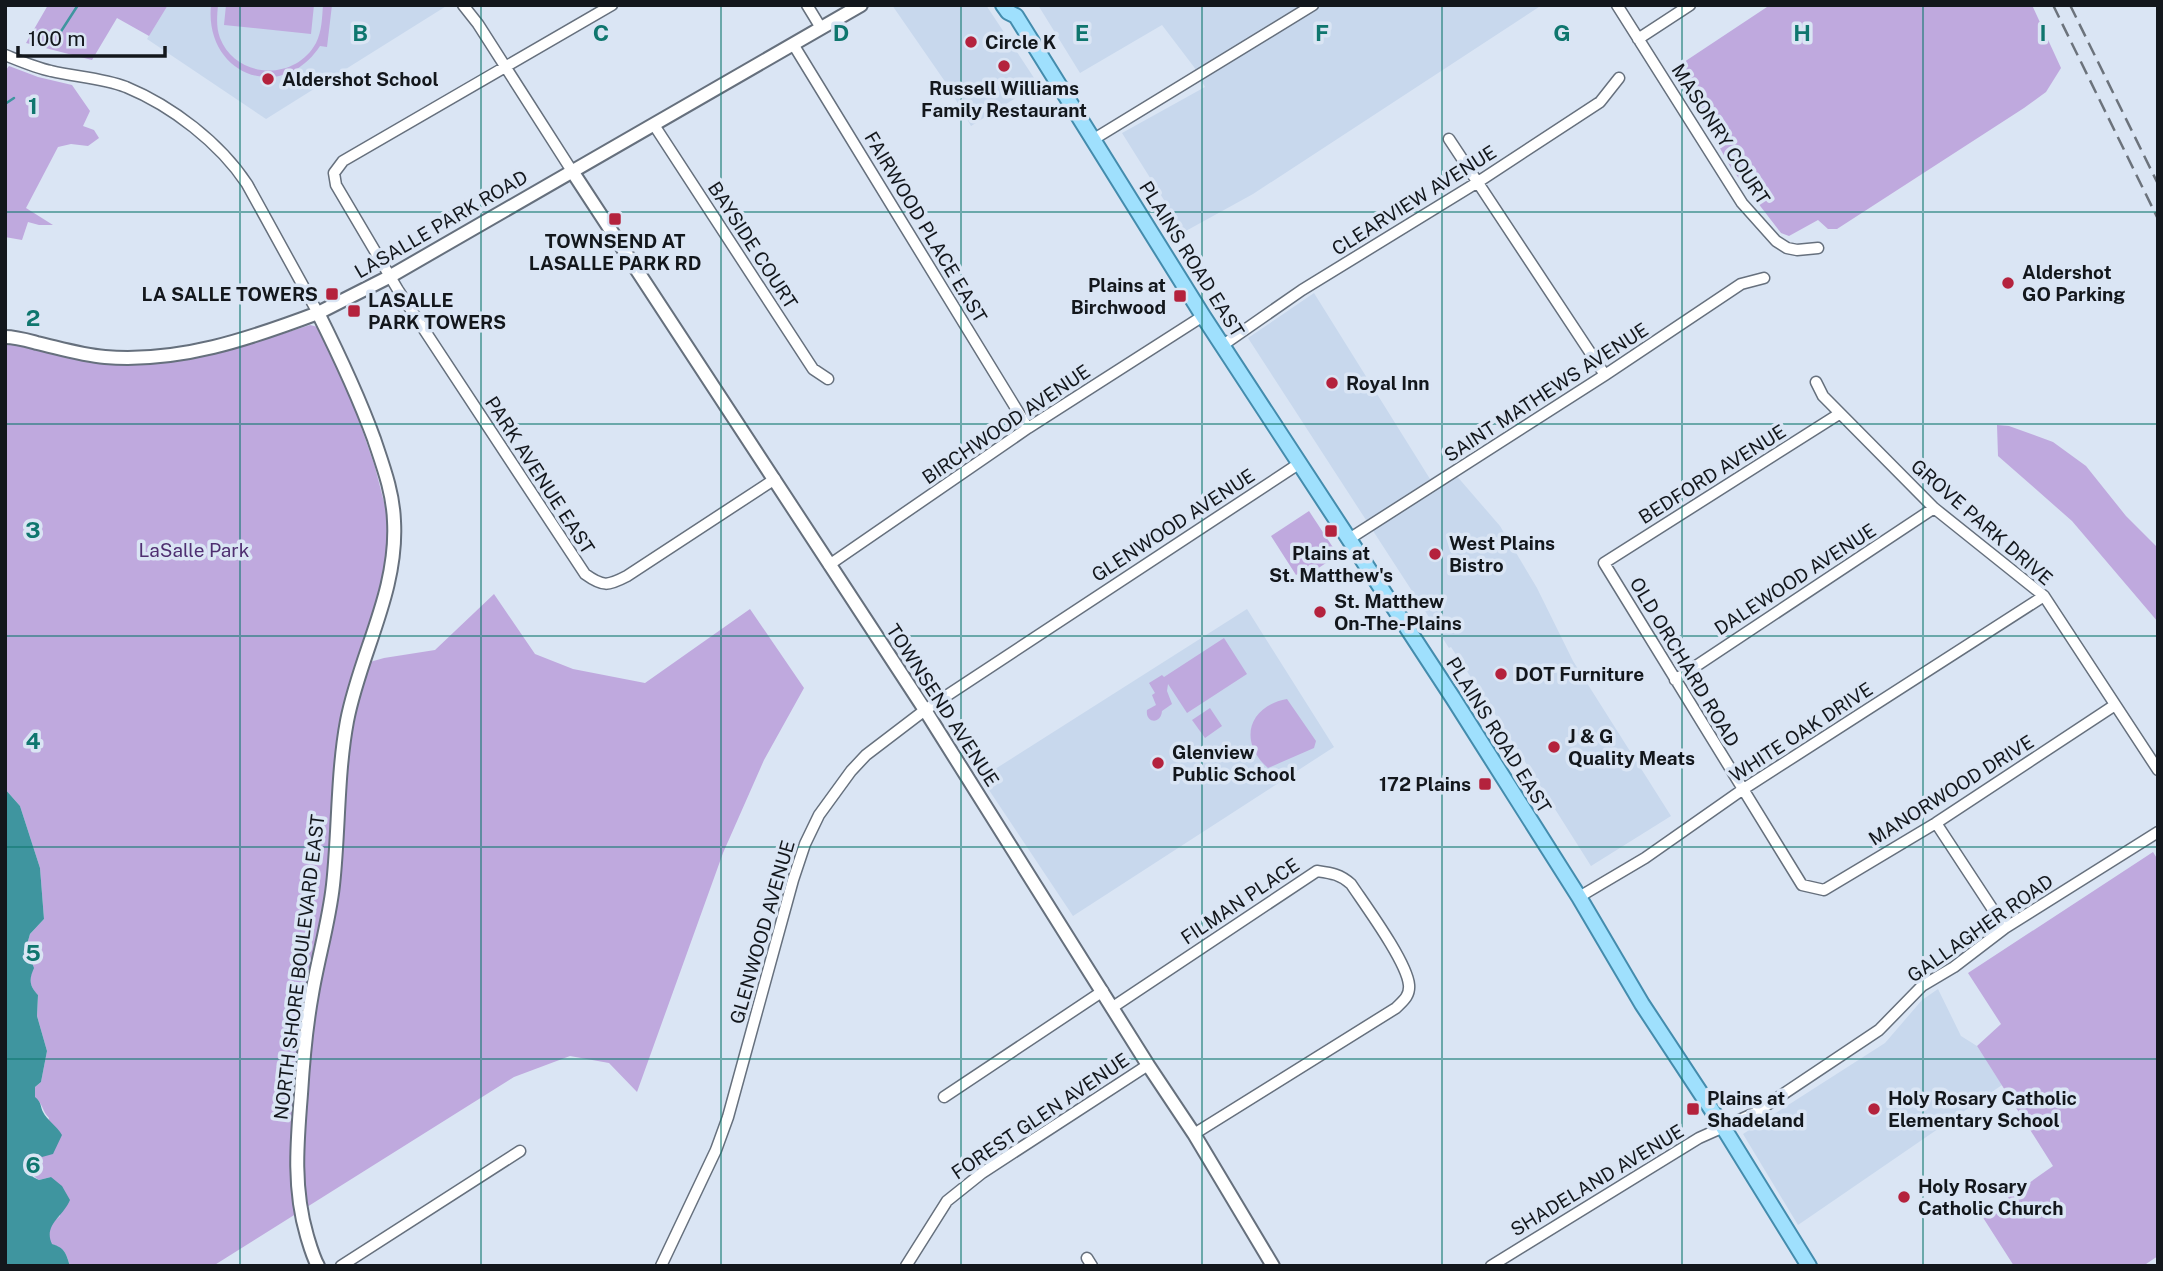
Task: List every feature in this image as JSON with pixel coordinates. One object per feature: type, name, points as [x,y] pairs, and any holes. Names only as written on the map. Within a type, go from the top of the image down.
[{"type":"main road","name":"PLAINS ROAD EAST","points":[[1003,5],[1008,12],[1016,10],[1203,316],[1453,698],[1579,897],[1642,1004],[1723,1127],[1809,1266]]},
{"type":"street","points":[[463,5],[478,24],[572,171]]},
{"type":"street","points":[[505,68],[612,5]]},
{"type":"street","points":[[807,5],[821,29]]},
{"type":"street","name":"LASALLE PARK ROAD","points":[[7,334],[77,353],[106,357],[146,357],[194,352],[253,337],[318,313],[389,277],[861,5]]},
{"type":"street","points":[[1094,139],[1313,5]]},
{"type":"street","name":"MASONRY COURT","points":[[1617,5],[1742,203],[1776,241],[1787,248],[1818,248]]},
{"type":"street","points":[[1638,39],[1689,5]]},
{"type":"street","name":"FAIRWOOD PLACE EAST","points":[[793,44],[1028,428]]},
{"type":"street","points":[[5,55],[49,71],[125,87],[208,137],[247,184],[318,313]]},
{"type":"street","name":"PARK AVENUE EAST","points":[[505,68],[355,154],[338,166],[334,173],[336,185],[389,277],[585,575],[597,582],[611,585],[627,576],[775,479]]},
{"type":"street","name":"CLEARVIEW AVENUE","points":[[1223,345],[1302,290],[1600,102],[1619,78]]},
{"type":"street","name":"BAYSIDE COURT","points":[[654,125],[813,369],[828,379]]},
{"type":"street","points":[[1449,139],[1605,375]]},
{"type":"street","name":"TOWNSEND AVENUE","points":[[572,171],[925,710],[1148,1065],[1194,1133],[1273,1266]]},
{"type":"street","name":"SAINT MATHEWS AVENUE","points":[[1349,540],[1741,284],[1764,278]]},
{"type":"street","name":"NORTH SHORE BOULEVARD EAST","points":[[318,313],[354,385],[383,465],[391,495],[395,539],[388,589],[346,722],[333,887],[312,993],[304,1052],[297,1185],[301,1218],[318,1266]]},
{"type":"street","name":"BIRCHWOOD AVENUE","points":[[830,565],[1028,428],[1203,316]]},
{"type":"street","name":"GROVE PARK DRIVE","points":[[1816,382],[1823,397],[1934,508],[2044,596],[2158,771]]},
{"type":"street","name":"BEDFORD AVENUE","points":[[1604,563],[1839,414]]},
{"type":"street","name":"GLENWOOD AVENUE","points":[[661,1266],[716,1150],[728,1117],[805,844],[819,815],[851,771],[866,755],[925,710],[1300,463]]},
{"type":"street","name":"DALEWOOD AVENUE","points":[[1675,680],[1934,508]]},
{"type":"street","name":"OLD ORCHARD ROAD","points":[[1604,563],[1802,885]]},
{"type":"street","name":"WHITE OAK DRIVE","points":[[1579,897],[1645,858],[1742,790],[2044,596]]},
{"type":"street","name":"MANORWOOD DRIVE","points":[[1802,885],[1825,890],[1936,823],[2115,705]]},
{"type":"street","points":[[1936,823],[2005,928]]},
{"type":"street","name":"GALLAGHER ROAD","points":[[1723,1127],[1755,1113],[1879,1030],[1922,986],[1954,967],[2005,928],[2158,832]]},
{"type":"street","name":"FILMAN PLACE","points":[[1113,1007],[1317,871],[1342,876],[1351,884],[1403,966],[1409,986],[1406,999],[1396,1008],[1194,1133]]},
{"type":"street","points":[[944,1097],[1103,991]]},
{"type":"street","name":"FOREST GLEN AVENUE","points":[[906,1266],[947,1201],[982,1173],[1148,1065]]},
{"type":"street","name":"SHADELAND AVENUE","points":[[1491,1266],[1699,1138],[1723,1127]]},
{"type":"street","points":[[341,1266],[520,1150]]},
{"type":"shaded area","name":"Aldershot School","points":[[168,5],[448,5],[266,119],[147,39]]},
{"type":"shaded area","points":[[892,5],[986,5],[1038,84],[971,126],[946,83]]},
{"type":"shaded area","points":[[1038,5],[1542,5],[1253,194],[1184,232],[1122,133],[1205,87],[1194,67],[1162,25],[1080,73]]},
{"type":"shaded area","points":[[1314,293],[1430,479],[1449,467],[1500,526],[1537,588],[1573,661],[1671,816],[1591,866],[1493,711],[1451,647],[1449,648],[1248,338]]},
{"type":"shaded area","name":"Glenview Public School","points":[[1247,609],[1334,747],[1073,916],[981,778]]},
{"type":"shaded area","name":"Holy Rosary Catholic Elementary School","points":[[1938,989],[1961,1036],[1977,1046],[2002,1085],[1798,1225],[1743,1134],[1885,1043],[1922,1000]]},
{"type":"green space","points":[[48,5],[168,5],[149,36],[117,18],[92,60],[26,43]]},
{"type":"green space","points":[[211,5],[218,5],[218,30],[228,52],[239,62],[252,68],[281,69],[307,56],[318,38],[323,5],[332,5],[327,47],[320,46],[304,64],[286,74],[267,77],[248,73],[232,64],[220,49],[212,29]]},
{"type":"green space","points":[[226,5],[314,5],[311,34],[224,25]]},
{"type":"green space","points":[[1770,5],[2032,5],[2061,68],[2046,92],[2024,108],[1837,229],[1828,229],[1818,220],[1789,236],[1781,233],[1731,168],[1675,68]]},
{"type":"green space","points":[[9,66],[38,77],[72,85],[90,111],[83,126],[94,130],[99,138],[88,146],[71,144],[58,147],[26,208],[53,225],[28,222],[22,240],[5,237],[5,71]]},
{"type":"green space","name":"LaSalle Park","points":[[310,325],[318,327],[345,380],[375,467],[387,514],[389,554],[383,583],[356,666],[384,658],[435,650],[494,594],[535,654],[573,669],[645,683],[750,609],[804,688],[764,760],[723,853],[637,1092],[609,1063],[570,1056],[514,1077],[213,1266],[70,1266],[64,1252],[51,1244],[49,1236],[50,1228],[60,1216],[51,1177],[39,1180],[30,1169],[34,1155],[38,1154],[49,1118],[35,1098],[35,1087],[41,1082],[47,1051],[37,1016],[38,995],[31,982],[33,968],[26,948],[30,934],[44,919],[40,868],[20,806],[5,789],[5,332],[12,330],[37,335],[60,354],[170,360],[201,356]]},
{"type":"green space","points":[[1997,425],[2009,426],[2053,442],[2086,466],[2126,516],[2158,548],[2158,622],[2072,521],[1998,456]]},
{"type":"green space","points":[[1309,511],[1338,555],[1308,575],[1304,570],[1296,575],[1271,536]]},
{"type":"green space","points":[[1224,638],[1247,674],[1187,713],[1168,684],[1167,691],[1172,704],[1162,711],[1159,719],[1153,721],[1148,718],[1147,710],[1156,705],[1152,695],[1155,693],[1149,683],[1162,675],[1164,677]]},
{"type":"green space","points":[[1287,699],[1316,741],[1314,748],[1268,768],[1253,747],[1252,726],[1263,709]]},
{"type":"green space","points":[[1210,708],[1222,726],[1205,738],[1192,720]]},
{"type":"green space","points":[[2153,852],[2158,860],[2158,1256],[2143,1266],[2014,1266],[1982,1216],[2053,1166],[1977,1046],[2001,1024],[1968,973]]},
{"type":"water","points":[[5,789],[20,806],[40,868],[44,919],[30,934],[26,948],[34,968],[31,982],[38,995],[37,1016],[47,1051],[41,1082],[35,1087],[35,1097],[45,1115],[62,1135],[53,1154],[42,1157],[34,1155],[29,1168],[33,1177],[39,1180],[51,1177],[62,1186],[70,1200],[52,1226],[50,1237],[52,1244],[64,1252],[70,1266],[5,1266]]},
{"type":"waterway","points":[[58,36],[78,5]]},
{"type":"waterway","points":[[5,104],[14,98]]},
{"type":"railway","points":[[2053,5],[2158,219]]},
{"type":"railway","points":[[2070,5],[2158,184]]},
{"type":"place","name":"Circle K","points":[[971,42]]},
{"type":"place","name":"Russell Williams Family Restaurant","points":[[1004,66]]},
{"type":"place","name":"Aldershot School","points":[[268,79]]},
{"type":"place","name":"TOWNSEND AT LASALLE PARK RD","points":[[615,219]]},
{"type":"place","name":"Aldershot GO Parking","points":[[2008,283]]},
{"type":"place","name":"LA SALLE TOWERS","points":[[332,294]]},
{"type":"place","name":"Plains at Birchwood","points":[[1180,296]]},
{"type":"place","name":"LASALLE PARK TOWERS","points":[[354,311]]},
{"type":"place","name":"Royal Inn","points":[[1332,383]]},
{"type":"place","name":"Plains at St. Matthew's","points":[[1331,531]]},
{"type":"place","name":"West Plains Bistro","points":[[1435,554]]},
{"type":"place","name":"St. Matthew On-The-Plains","points":[[1320,612]]},
{"type":"place","name":"DOT Furniture","points":[[1501,674]]},
{"type":"place","name":"J & G Quality Meats","points":[[1554,747]]},
{"type":"place","name":"Glenview Public School","points":[[1158,763]]},
{"type":"place","name":"172 Plains","points":[[1485,784]]},
{"type":"place","name":"Plains at Shadeland","points":[[1693,1109]]},
{"type":"place","name":"Holy Rosary Catholic Elementary School","points":[[1874,1109]]},
{"type":"place","name":"Holy Rosary Catholic Church","points":[[1904,1197]]}]
